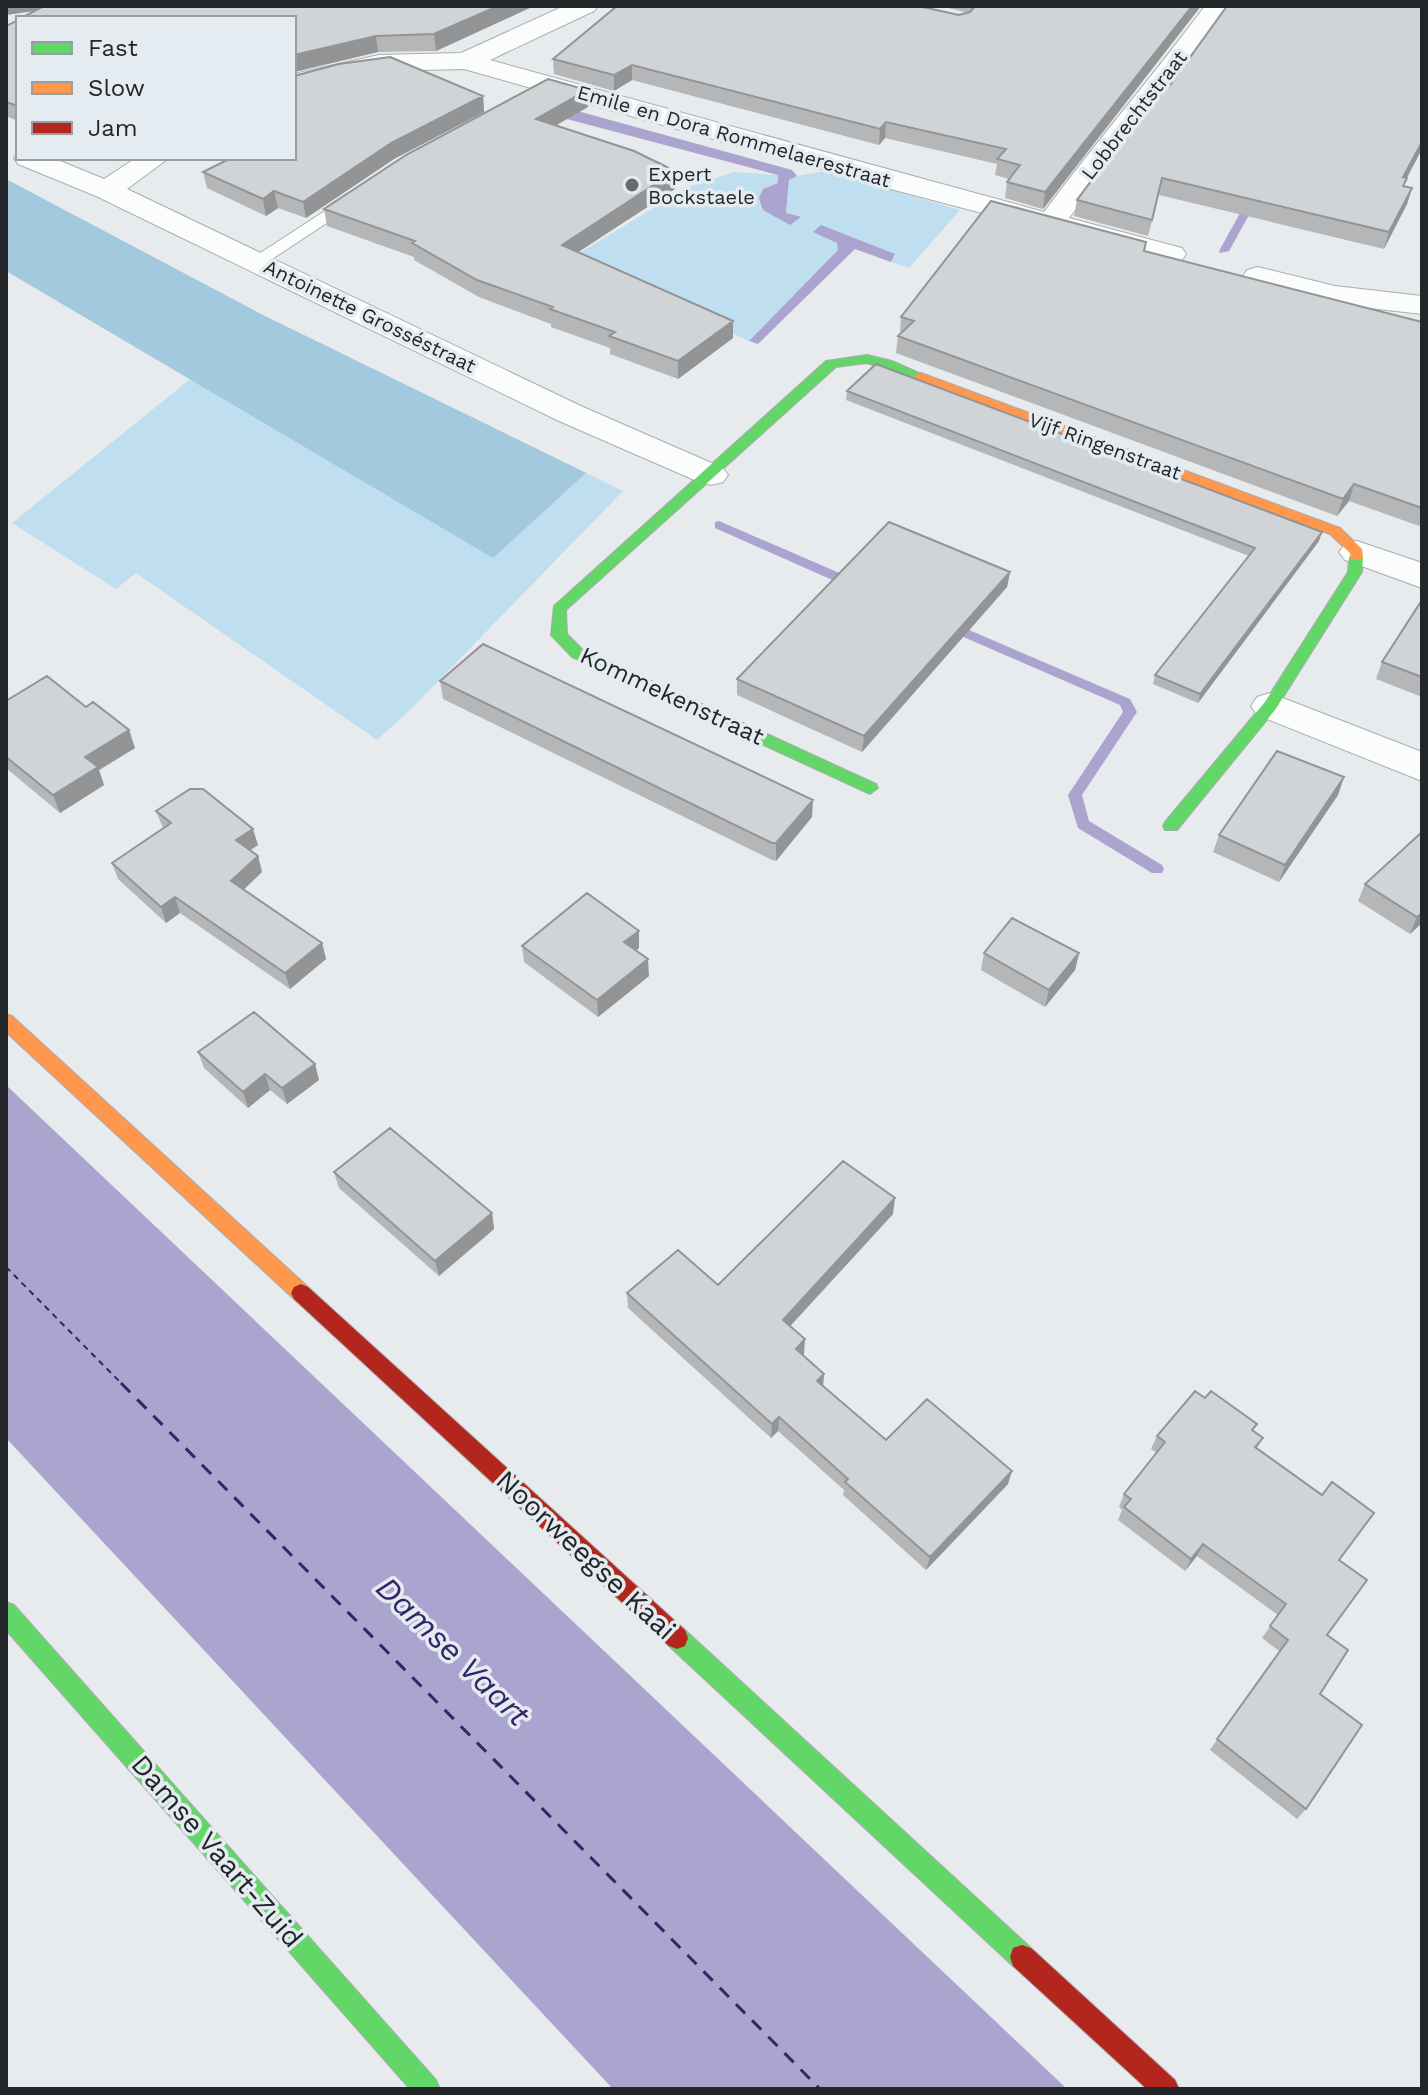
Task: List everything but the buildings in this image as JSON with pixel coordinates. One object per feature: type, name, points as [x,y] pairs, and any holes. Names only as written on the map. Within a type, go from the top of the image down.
[{"type":"street","points":[[465,61],[585,6]]},
{"type":"street","name":"Lobbrechtstraat","points":[[1050,223],[1128,119],[1154,93],[1218,6]]},
{"type":"street","name":"Emile en Dora Rommelaerestraat","points":[[296,82],[329,71],[402,58],[465,61],[1171,254]]},
{"type":"street","name":"Antoinette Grosséstraat","points":[[33,160],[106,190],[257,261],[571,414],[711,475]]},
{"type":"street","points":[[106,190],[152,160]]},
{"type":"street","points":[[1258,276],[1335,295],[1421,302]]},
{"type":"street","name":"Vijf Ringenstraat","points":[[711,475],[831,364],[850,357],[871,358],[1335,531],[1357,552]]},
{"type":"street","name":"Kommekenstraat","points":[[711,475],[559,609],[555,627],[560,641],[577,653],[870,788]]},
{"type":"street","points":[[1171,826],[1270,706],[1355,572],[1357,552],[1422,576]]},
{"type":"street","points":[[1270,706],[1422,767]]},
{"type":"street","name":"Noorweegse Kaai","points":[[6,1021],[1166,2089]]},
{"type":"street","name":"Damse Vaart-Zuid","points":[[6,1613],[427,2089]]},
{"type":"lane","points":[[524,100],[552,85]]},
{"type":"lane","points":[[257,261],[375,183]]},
{"type":"shaded area","points":[[826,171],[960,210],[909,268],[891,262],[895,255],[837,243],[839,250],[749,341],[568,260],[688,187],[734,172],[778,175],[778,183],[763,189],[763,210],[800,218],[786,213],[789,180]]},
{"type":"shaded area","points":[[6,179],[267,317],[586,473],[493,558],[6,271]]},
{"type":"shaded area","points":[[267,317],[623,491],[377,740],[136,573],[116,589],[12,523]]},
{"type":"water","points":[[541,101],[792,170],[797,176],[789,180],[786,213],[801,217],[790,225],[763,210],[759,198],[763,189],[778,183],[778,175],[529,109]]},
{"type":"water","points":[[821,225],[895,254],[891,262],[855,249],[758,344],[749,341],[838,250],[837,243],[813,232]]},
{"type":"water","name":"Damse Vaart","points":[[6,1085],[1067,2089],[613,2089],[6,1438]]},
{"type":"waterway","points":[[1224,251],[1249,206]]},
{"type":"waterway","points":[[719,525],[853,584]]},
{"type":"waterway","points":[[948,625],[1125,702],[1130,712],[1075,795],[1083,824],[1157,869]]},
{"type":"ferry route","points":[[6,1267],[123,1385]]},
{"type":"ferry route","points":[[121,1383],[820,2089]]},
{"type":"traffic: fast","points":[[870,788],[577,653],[559,635],[559,609],[831,364],[867,359],[921,377]]},
{"type":"traffic: fast","points":[[1171,826],[1270,706],[1355,572],[1356,557]]},
{"type":"traffic: fast","points":[[6,1613],[427,2089]]},
{"type":"traffic: fast","points":[[677,1638],[1022,1957]]},
{"type":"traffic: slow","points":[[921,377],[1335,531],[1357,552],[1356,557]]},
{"type":"traffic: slow","points":[[6,1021],[301,1293]]},
{"type":"traffic: jam","points":[[301,1293],[677,1638]]},
{"type":"traffic: jam","points":[[1022,1957],[1166,2089]]},
{"type":"place","name":"Expert Bockstaele","points":[[632,185]]}]
